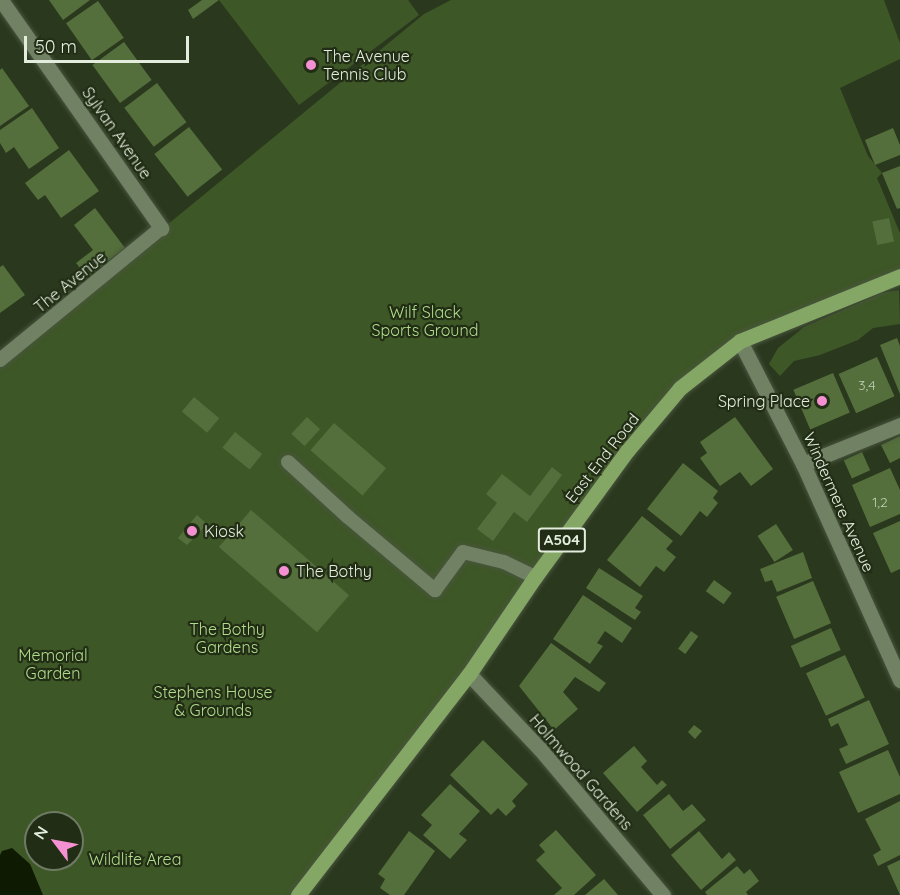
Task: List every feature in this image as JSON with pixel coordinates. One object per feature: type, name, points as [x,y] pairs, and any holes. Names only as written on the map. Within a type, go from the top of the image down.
[{"type":"main road","name":"East End Road","points":[[303,893],[469,674],[535,577],[627,451],[680,388],[740,341],[900,276]]},
{"type":"street","name":"Sylvan Avenue","points":[[1,0],[161,228]]},
{"type":"street","name":"Windermere Avenue","points":[[740,341],[803,464],[900,680]]},
{"type":"street","points":[[803,464],[900,425]]},
{"type":"street","name":"Holmwood Gardens","points":[[469,674],[540,749],[663,895]]},
{"type":"lane","name":"The Avenue","points":[[0,360],[161,228]]},
{"type":"lane","points":[[288,462],[348,517],[435,590],[463,552],[504,562],[535,577]]},
{"type":"green space","name":"The Avenue Tennis Club","points":[[219,0],[408,0],[419,15],[299,105]]},
{"type":"green space","name":"Wilf Slack Sports Ground","points":[[451,0],[884,0],[900,43],[900,59],[840,88],[868,156],[882,173],[877,178],[900,233],[900,273],[740,342],[680,388],[298,895],[0,895],[0,362],[424,14]]},
{"type":"green space","points":[[899,290],[900,324],[873,328],[858,340],[820,355],[794,361],[780,376],[769,364],[778,348],[804,327],[882,293]]},
{"type":"shaded area","points":[[12,848],[24,859],[24,871],[33,871],[43,895],[0,895],[0,855],[2,851]]},
{"type":"building","points":[[49,0],[90,0],[63,20]]},
{"type":"building","points":[[202,0],[219,0],[193,19],[188,10]]},
{"type":"building","points":[[98,1],[124,38],[92,60],[66,23]]},
{"type":"building","points":[[124,42],[152,80],[120,103],[92,65]]},
{"type":"building","points":[[2,68],[29,106],[0,126],[0,70]]},
{"type":"building","points":[[157,83],[186,122],[154,147],[124,108]]},
{"type":"building","points":[[32,108],[59,148],[29,169],[14,147],[6,153],[0,143],[0,130]]},
{"type":"building","points":[[189,127],[222,170],[188,197],[154,154]]},
{"type":"building","points":[[893,128],[900,145],[900,155],[875,165],[865,140]]},
{"type":"building","points":[[69,150],[99,191],[61,218],[45,195],[38,200],[25,183]]},
{"type":"building","points":[[900,166],[900,208],[897,209],[882,173]]},
{"type":"building","points":[[95,208],[125,248],[87,277],[76,263],[93,250],[74,225]]},
{"type":"building","points":[[889,218],[894,241],[877,245],[872,222]]},
{"type":"building","points":[[3,265],[25,295],[0,313],[0,267]]},
{"type":"building","points":[[897,338],[900,346],[900,394],[880,345]]},
{"type":"building","points":[[877,357],[894,396],[856,413],[839,374]]},
{"type":"building","name":"Spring Place","points":[[833,373],[850,413],[810,429],[793,390]]},
{"type":"building","points":[[194,397],[219,418],[207,433],[182,412]]},
{"type":"building","points":[[307,417],[320,429],[304,446],[291,434]]},
{"type":"building","points":[[735,417],[773,469],[751,486],[740,472],[720,486],[700,458],[707,453],[700,442]]},
{"type":"building","points":[[334,423],[386,468],[362,495],[310,450]]},
{"type":"building","points":[[235,432],[262,454],[250,470],[222,448]]},
{"type":"building","points":[[900,436],[900,458],[890,463],[881,445]]},
{"type":"building","points":[[862,452],[870,470],[852,478],[844,460]]},
{"type":"building","points":[[683,463],[718,491],[713,498],[718,503],[707,517],[700,511],[681,536],[647,509]]},
{"type":"building","points":[[552,467],[562,475],[527,522],[514,512],[493,541],[477,529],[497,503],[486,494],[502,474],[530,496]]},
{"type":"building","points":[[890,468],[900,490],[900,514],[870,527],[852,485]]},
{"type":"building","name":"The Bothy","points":[[251,510],[349,595],[317,632],[219,547]]},
{"type":"building","name":"Kiosk","points":[[197,515],[207,524],[187,545],[178,538]]},
{"type":"building","points":[[642,516],[673,541],[666,549],[676,557],[664,572],[656,566],[640,587],[607,560]]},
{"type":"building","points":[[900,521],[900,569],[891,573],[873,533]]},
{"type":"building","points":[[776,524],[793,550],[774,562],[758,536]]},
{"type":"building","points":[[803,552],[812,578],[777,592],[772,580],[765,582],[760,569]]},
{"type":"building","points":[[599,568],[643,596],[635,608],[641,612],[635,620],[586,588]]},
{"type":"building","points":[[714,580],[732,593],[724,604],[706,591]]},
{"type":"building","points":[[813,581],[831,623],[794,639],[776,597]]},
{"type":"building","points":[[583,595],[632,628],[622,643],[605,631],[597,643],[603,646],[590,664],[553,639]]},
{"type":"building","points":[[831,628],[841,650],[801,668],[791,646]]},
{"type":"building","points":[[691,631],[698,636],[685,654],[678,649]]},
{"type":"building","points":[[551,643],[606,683],[599,692],[575,677],[563,692],[578,709],[554,730],[519,686]]},
{"type":"building","points":[[845,655],[865,698],[826,716],[806,673]]},
{"type":"building","points":[[869,700],[889,744],[846,764],[839,749],[848,745],[838,723],[831,727],[828,719]]},
{"type":"building","points":[[694,725],[702,731],[695,739],[688,732]]},
{"type":"building","points":[[483,740],[528,784],[512,801],[516,806],[506,816],[498,808],[491,815],[450,775]]},
{"type":"building","points":[[634,746],[647,761],[641,767],[657,785],[662,780],[667,785],[637,812],[603,773]]},
{"type":"building","points":[[888,750],[900,777],[900,794],[858,813],[839,772]]},
{"type":"building","points":[[450,784],[480,811],[459,834],[467,840],[450,859],[423,835],[432,825],[421,815]]},
{"type":"building","points":[[669,794],[683,811],[692,804],[706,820],[670,849],[643,815]]},
{"type":"building","points":[[900,801],[900,855],[878,866],[873,855],[881,850],[865,819]]},
{"type":"building","points":[[556,830],[596,875],[574,895],[554,895],[562,888],[536,860],[545,852],[539,845]]},
{"type":"building","points":[[409,831],[435,851],[404,895],[390,895],[380,888],[385,879],[378,874]]},
{"type":"building","points":[[699,831],[722,859],[729,852],[736,860],[701,890],[671,855]]},
{"type":"building","points":[[900,860],[900,895],[887,866]]},
{"type":"building","points":[[737,866],[744,874],[750,869],[759,881],[746,892],[748,895],[707,895],[705,892]]},
{"type":"building","points":[[604,879],[618,895],[585,895]]},
{"type":"place","name":"The Avenue Tennis Club","points":[[311,65]]},
{"type":"place","name":"Spring Place","points":[[822,401]]},
{"type":"place","name":"Kiosk","points":[[192,531]]},
{"type":"place","name":"The Bothy","points":[[284,571]]},
{"type":"park label","name":"The Bothy Gardens","points":[[227,638]]},
{"type":"park label","name":"Memorial Garden","points":[[53,664]]},
{"type":"park label","name":"Stephens House & Grounds","points":[[213,701]]},
{"type":"park label","name":"Wildlife Area","points":[[135,859]]}]
